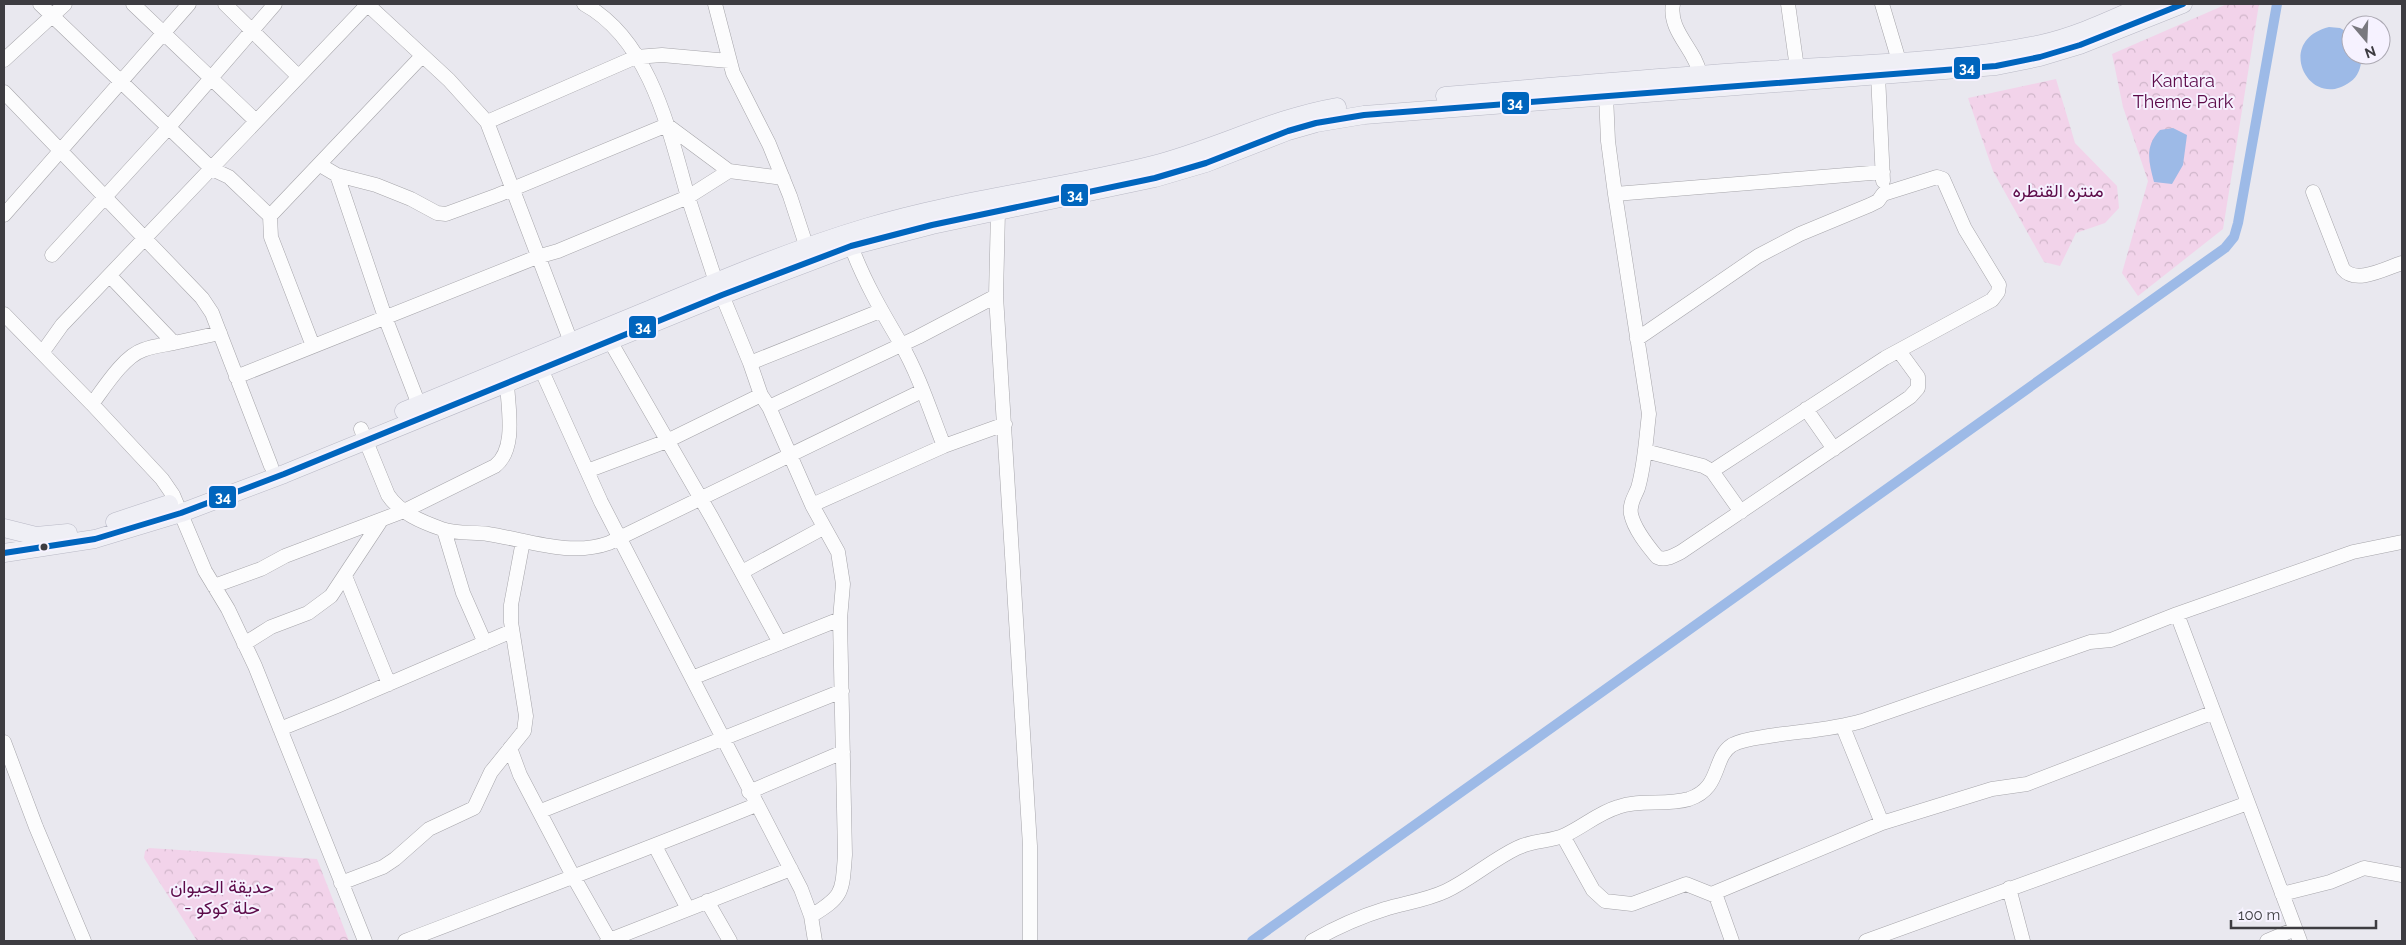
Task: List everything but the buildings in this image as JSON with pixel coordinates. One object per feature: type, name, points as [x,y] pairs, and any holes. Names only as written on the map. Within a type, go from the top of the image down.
[{"type":"main road","points":[[4,528],[36,536],[68,534],[179,507],[271,466],[363,435],[541,369],[610,340],[806,248],[898,219],[1109,176],[1178,158],[1306,112],[1364,103],[1700,74],[1898,61],[1996,52],[2042,44],[2114,19],[2147,4]]},
{"type":"main road","points":[[4,553],[95,539],[363,435],[419,405],[571,342],[719,288],[891,234],[1155,178],[1206,162],[1288,131],[1339,118],[1606,95],[1996,66],[2040,57],[2080,45],[2183,4]]},
{"type":"street","points":[[40,4],[212,169],[232,180],[270,216],[271,237],[313,346]]},
{"type":"street","points":[[4,60],[65,4]]},
{"type":"street","points":[[133,4],[256,121]]},
{"type":"street","points":[[4,215],[189,4]]},
{"type":"street","points":[[225,4],[298,76]]},
{"type":"street","points":[[52,255],[168,128],[275,4]]},
{"type":"street","points":[[42,353],[62,325],[368,4],[455,86],[486,122],[571,342]]},
{"type":"street","points":[[584,4],[617,30],[636,57],[655,94],[667,125],[688,197],[719,288],[750,363],[761,396],[769,408],[823,528],[838,552],[842,570],[840,619],[845,855],[843,885],[840,894],[833,903],[812,919]]},
{"type":"street","points":[[715,4],[729,61],[783,178],[806,248]]},
{"type":"street","points":[[1673,4],[1672,19],[1695,58],[1700,74]]},
{"type":"street","points":[[1788,4],[1796,68]]},
{"type":"street","points":[[1882,4],[1898,61]]},
{"type":"street","points":[[486,122],[636,57],[662,55],[729,61]]},
{"type":"street","points":[[270,216],[422,56]]},
{"type":"street","points":[[1878,75],[1884,194]]},
{"type":"street","points":[[4,92],[62,150],[202,298],[212,313],[271,466]]},
{"type":"street","points":[[1606,95],[1608,141],[1614,194],[1649,414],[1645,451],[1631,514],[1638,530],[1657,557],[1662,560],[1681,552],[1910,397],[1918,388],[1918,377],[1899,351]]},
{"type":"street","points":[[667,125],[728,171],[783,178]]},
{"type":"street","points":[[320,165],[337,175],[376,184],[437,213],[457,211],[667,125]]},
{"type":"street","points":[[236,377],[537,257],[558,251],[688,197],[728,171]]},
{"type":"street","points":[[1614,194],[1883,172]]},
{"type":"street","points":[[337,175],[386,317],[419,405]]},
{"type":"street","points":[[1637,339],[1758,256],[1800,234],[1870,205],[1878,201],[1884,194],[1937,177],[1944,179],[1965,229],[1999,285],[1998,292],[1992,300],[1899,351],[1806,408],[1712,471]]},
{"type":"street","points":[[2313,192],[2343,269],[2348,275],[2355,277],[2402,263]]},
{"type":"street","points":[[998,211],[996,296],[1030,846],[1030,941]]},
{"type":"street","points":[[851,246],[862,276],[880,311],[901,344],[944,446]]},
{"type":"street","points":[[110,276],[174,343]]},
{"type":"street","points":[[769,408],[996,296]]},
{"type":"street","points":[[750,363],[880,311]]},
{"type":"street","points":[[4,314],[162,479],[179,507],[205,571],[228,609],[244,644],[365,941]]},
{"type":"street","points":[[92,404],[115,373],[134,354],[142,350],[220,334]]},
{"type":"street","points":[[610,340],[742,572],[780,643]]},
{"type":"street","points":[[541,369],[586,471],[749,792],[791,870],[812,919],[815,941]]},
{"type":"street","points":[[214,586],[261,569],[284,556],[404,511],[502,460],[509,438],[507,383]]},
{"type":"street","points":[[363,435],[388,494],[394,504],[404,511],[444,530],[488,534],[522,542],[590,550],[609,543],[922,391]]},
{"type":"street","points":[[586,471],[667,441],[761,396]]},
{"type":"street","points":[[1806,408],[1834,449]]},
{"type":"street","points":[[812,505],[944,446],[1005,424]]},
{"type":"street","points":[[1645,451],[1683,459],[1704,466],[1712,471],[1741,512]]},
{"type":"street","points":[[244,644],[271,627],[308,613],[331,596],[380,521]]},
{"type":"street","points":[[742,572],[823,528]]},
{"type":"street","points":[[444,530],[463,593],[485,643]]},
{"type":"street","points":[[341,883],[383,867],[429,829],[474,808],[491,772],[526,724],[512,631],[512,605],[522,542]]},
{"type":"street","points":[[1312,941],[1364,916],[1447,891],[1519,847],[1535,841],[1563,836],[1593,818],[1617,807],[1632,803],[1678,802],[1697,796],[1714,779],[1723,755],[1733,744],[1749,739],[1843,727],[2090,642],[2111,640],[2177,614],[2352,552],[2402,542]]},
{"type":"street","points":[[345,576],[389,684]]},
{"type":"street","points":[[2177,614],[2298,935],[2267,941]]},
{"type":"street","points":[[692,678],[840,619]]},
{"type":"street","points":[[280,729],[512,631]]},
{"type":"street","points":[[540,812],[842,691]]},
{"type":"street","points":[[1563,836],[1593,890],[1605,901],[1624,905],[1632,904],[1686,884],[1714,893],[1882,822],[1992,789],[2026,784],[2214,712]]},
{"type":"street","points":[[1843,727],[1882,822]]},
{"type":"street","points":[[4,742],[38,832],[84,941]]},
{"type":"street","points":[[510,748],[520,775],[609,941],[688,908],[791,870]]},
{"type":"street","points":[[749,792],[843,752]]},
{"type":"street","points":[[1866,941],[2248,803]]},
{"type":"street","points":[[405,941],[655,846],[756,805]]},
{"type":"street","points":[[655,846],[688,908]]},
{"type":"street","points":[[2282,894],[2330,882],[2364,868],[2402,875]]},
{"type":"street","points":[[2009,888],[2024,941]]},
{"type":"street","points":[[1714,893],[1732,941]]},
{"type":"street","points":[[708,901],[730,941]]},
{"type":"street","points":[[811,941],[812,919]]},
{"type":"green space","name":"Kantara Theme Park","points":[[2227,4],[2259,4],[2223,229],[2138,296],[2122,273],[2148,181],[2123,107],[2112,54]]},
{"type":"green space","name":"منتره القنطره","points":[[2056,79],[2075,143],[2117,186],[2119,208],[2105,223],[2076,233],[2060,266],[2044,262],[1993,171],[1968,98]]},
{"type":"green space","name":"حديقة الحيوان - حلة كوكو","points":[[149,848],[317,859],[349,941],[197,941],[144,858],[145,851]]},
{"type":"water","points":[[2329,27],[2341,29],[2341,65],[2360,65],[2356,77],[2335,89],[2322,88],[2311,81],[2304,71],[2300,58],[2303,46],[2312,35]]},
{"type":"water","points":[[2173,128],[2187,135],[2183,165],[2172,184],[2154,182],[2149,161],[2152,142],[2160,130]]},
{"type":"waterway","points":[[1252,941],[2225,248],[2234,237],[2238,223],[2277,4]]},
{"type":"transit line","name":"34","points":[[4,553],[95,539],[181,513],[284,474],[722,295],[851,246],[932,225],[1155,178],[1206,163],[1288,131],[1316,123],[1364,115],[1996,66],[2040,57],[2080,45],[2183,4]]}]
